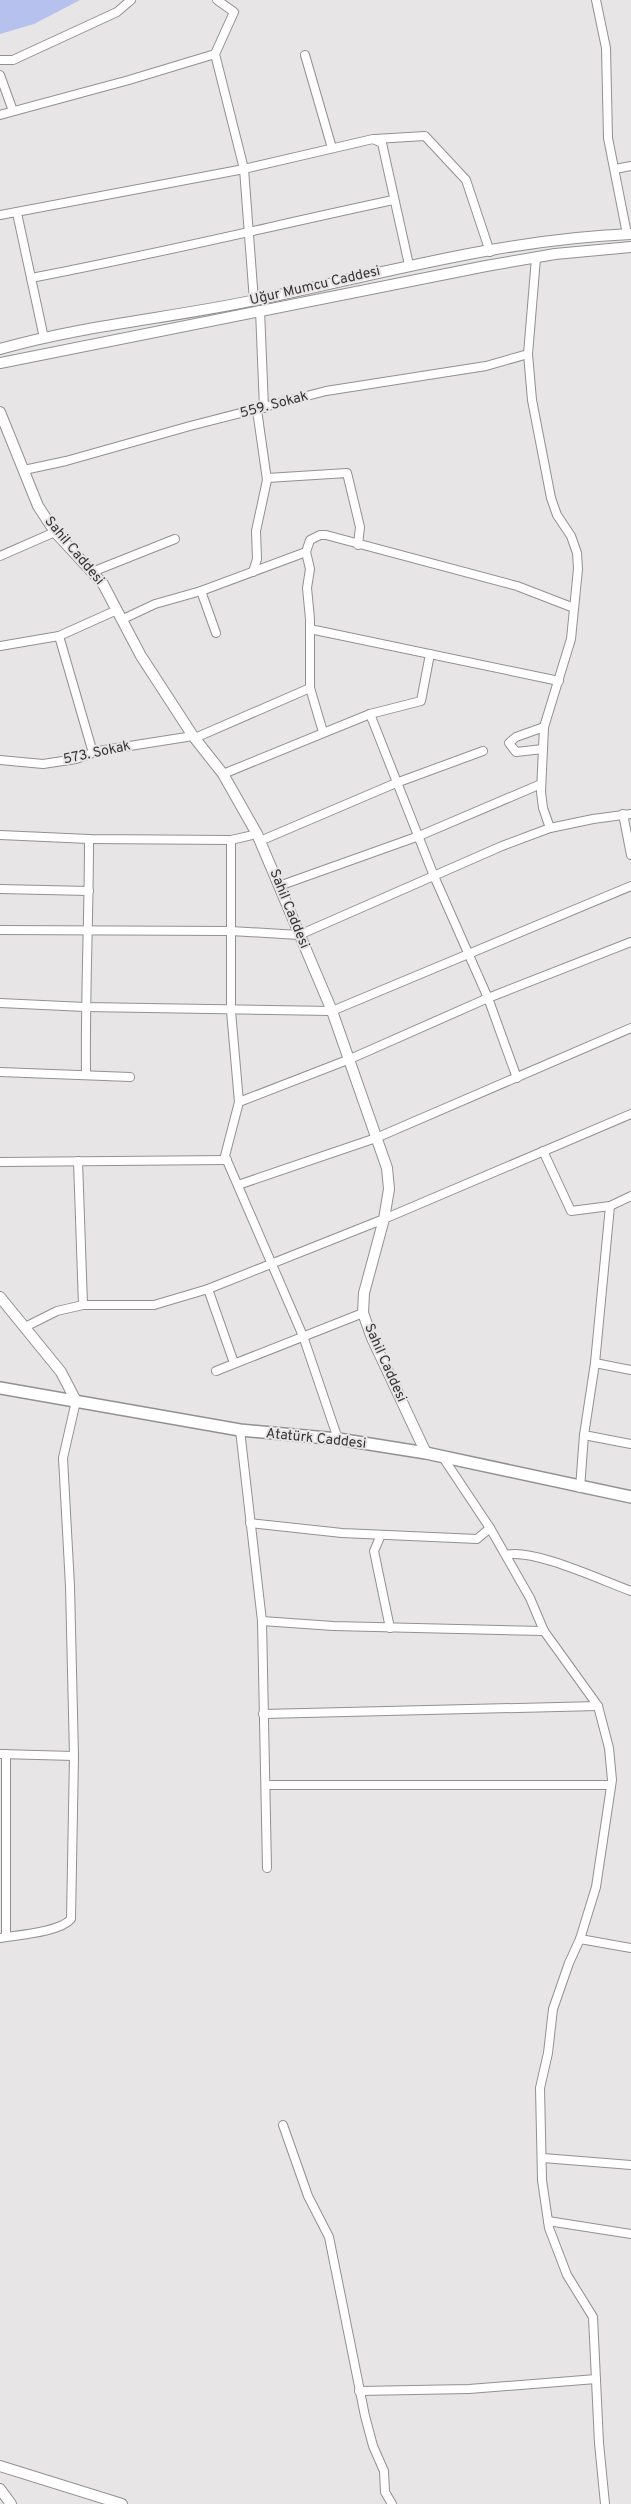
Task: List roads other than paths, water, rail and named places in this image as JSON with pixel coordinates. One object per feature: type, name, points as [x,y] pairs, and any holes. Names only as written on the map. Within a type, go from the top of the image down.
[{"type":"main road","name":"Atatürk Caddesi","points":[[0,1388],[240,1430],[338,1439],[442,1456],[580,1488],[631,1497]]},
{"type":"street","points":[[0,60],[13,60],[117,12],[131,0]]},
{"type":"street","points":[[217,0],[234,12],[215,54],[244,168],[254,301]]},
{"type":"street","points":[[596,0],[606,48],[608,138],[629,234]]},
{"type":"street","points":[[0,115],[129,80],[215,54]]},
{"type":"street","points":[[305,55],[332,148]]},
{"type":"street","points":[[0,75],[13,111]]},
{"type":"street","points":[[0,215],[244,168],[373,139],[425,136],[466,180],[490,252]]},
{"type":"street","points":[[373,139],[382,143],[393,200],[409,265]]},
{"type":"street","points":[[615,170],[631,166]]},
{"type":"street","points":[[31,278],[163,252],[250,230],[393,200]]},
{"type":"street","points":[[17,213],[44,338]]},
{"type":"street","name":"Uğur Mumcu Caddesi","points":[[0,349],[44,338],[254,301],[409,265],[553,241],[629,234]]},
{"type":"street","name":"Uğur Mumcu Caddesi","points":[[0,363],[260,310],[536,258],[631,247]]},
{"type":"street","points":[[536,258],[528,354],[532,400],[551,498],[557,514],[571,536],[577,553],[571,639],[544,727],[541,784],[543,808],[550,828]]},
{"type":"street","points":[[253,572],[257,559],[256,531],[267,478],[261,409],[260,310]]},
{"type":"street","name":"559. Sokak","points":[[24,470],[66,461],[190,426],[326,392],[486,366],[528,354]]},
{"type":"street","name":"Sahil Caddesi","points":[[0,412],[38,506],[55,532],[103,584],[141,656],[194,737],[223,774],[259,838],[332,1012],[387,1168],[389,1189],[384,1218],[364,1293],[363,1313],[372,1338],[426,1454]]},
{"type":"street","points":[[267,478],[347,473],[360,527],[358,545]]},
{"type":"street","points":[[0,556],[55,532]]},
{"type":"street","points":[[323,732],[310,688],[310,629],[307,588],[310,569],[306,552],[310,540],[320,535],[517,586],[574,608]]},
{"type":"street","points":[[92,572],[175,539]]},
{"type":"street","points":[[0,646],[59,636],[120,614],[201,591],[306,552]]},
{"type":"street","points":[[201,591],[216,633]]},
{"type":"street","points":[[310,629],[559,681]]},
{"type":"street","points":[[59,636],[93,753]]},
{"type":"street","points":[[223,774],[370,714],[421,701],[430,654]]},
{"type":"street","name":"573. Sokak","points":[[0,760],[42,764],[76,759],[93,753],[194,737],[310,688]]},
{"type":"street","points":[[370,714],[434,876],[488,998],[517,1078]]},
{"type":"street","points":[[543,749],[516,752],[510,743],[516,737],[544,727]]},
{"type":"street","points":[[0,836],[89,839],[231,840],[259,838],[396,783],[483,751]]},
{"type":"street","points":[[279,886],[419,836],[541,784]]},
{"type":"street","points":[[0,930],[231,932],[299,935],[502,846],[550,828],[627,814],[631,855]]},
{"type":"street","points":[[86,1075],[85,1008],[89,930],[89,839]]},
{"type":"street","points":[[231,840],[231,1011],[239,1102],[225,1156],[303,1336],[338,1439]]},
{"type":"street","points":[[0,1003],[85,1008],[332,1012],[631,886]]},
{"type":"street","points":[[0,889],[89,891]]},
{"type":"street","points":[[239,1102],[350,1060],[488,998],[631,942]]},
{"type":"street","points":[[238,1185],[376,1138],[631,1028]]},
{"type":"street","points":[[0,1072],[130,1077]]},
{"type":"street","points":[[25,1327],[57,1311],[83,1305],[154,1305],[208,1289],[384,1218],[631,1114]]},
{"type":"street","points":[[543,1151],[571,1211],[610,1206],[631,1196]]},
{"type":"street","points":[[0,1162],[227,1160]]},
{"type":"street","points":[[78,1161],[83,1305]]},
{"type":"street","points":[[580,1488],[584,1435],[595,1363],[610,1206]]},
{"type":"street","points":[[208,1289],[234,1363]]},
{"type":"street","points":[[1,1300],[61,1372],[76,1402],[63,1458],[70,1586],[74,1756],[71,1919],[67,1924],[57,1927],[3,1938],[3,1754],[74,1756]]},
{"type":"street","points":[[216,1371],[363,1313]]},
{"type":"street","points":[[595,1363],[631,1370]]},
{"type":"street","points":[[240,1430],[262,1621],[267,1868]]},
{"type":"street","points":[[584,1435],[631,1444]]},
{"type":"street","points":[[442,1456],[506,1555],[530,1598],[544,1631],[598,1706],[609,1748],[611,1785],[596,1888],[580,1939],[568,1963],[553,2009],[548,2053],[540,2088],[542,2180],[548,2221],[567,2275],[593,2317],[599,2443],[605,2504]]},
{"type":"street","points":[[250,1523],[381,1535],[477,1540],[490,1528]]},
{"type":"street","points":[[381,1535],[374,1551],[390,1628]]},
{"type":"street","points":[[506,1555],[528,1556],[553,1562],[631,1591]]},
{"type":"street","points":[[262,1621],[390,1628],[544,1631]]},
{"type":"street","points":[[263,1714],[598,1706]]},
{"type":"street","points":[[266,1785],[611,1785]]},
{"type":"street","points":[[580,1939],[631,1948]]},
{"type":"street","points":[[283,2125],[308,2196],[329,2237],[360,2391],[373,2446],[384,2471],[385,2492],[392,2504]]},
{"type":"street","points":[[543,2158],[631,2165]]},
{"type":"street","points":[[548,2221],[631,2234]]},
{"type":"street","points":[[360,2391],[468,2389],[596,2379]]},
{"type":"street","points":[[0,2466],[122,2504]]},
{"type":"street","points":[[0,2489],[10,2504]]},
{"type":"water","points":[[0,0],[80,0],[34,24],[0,34]]}]
